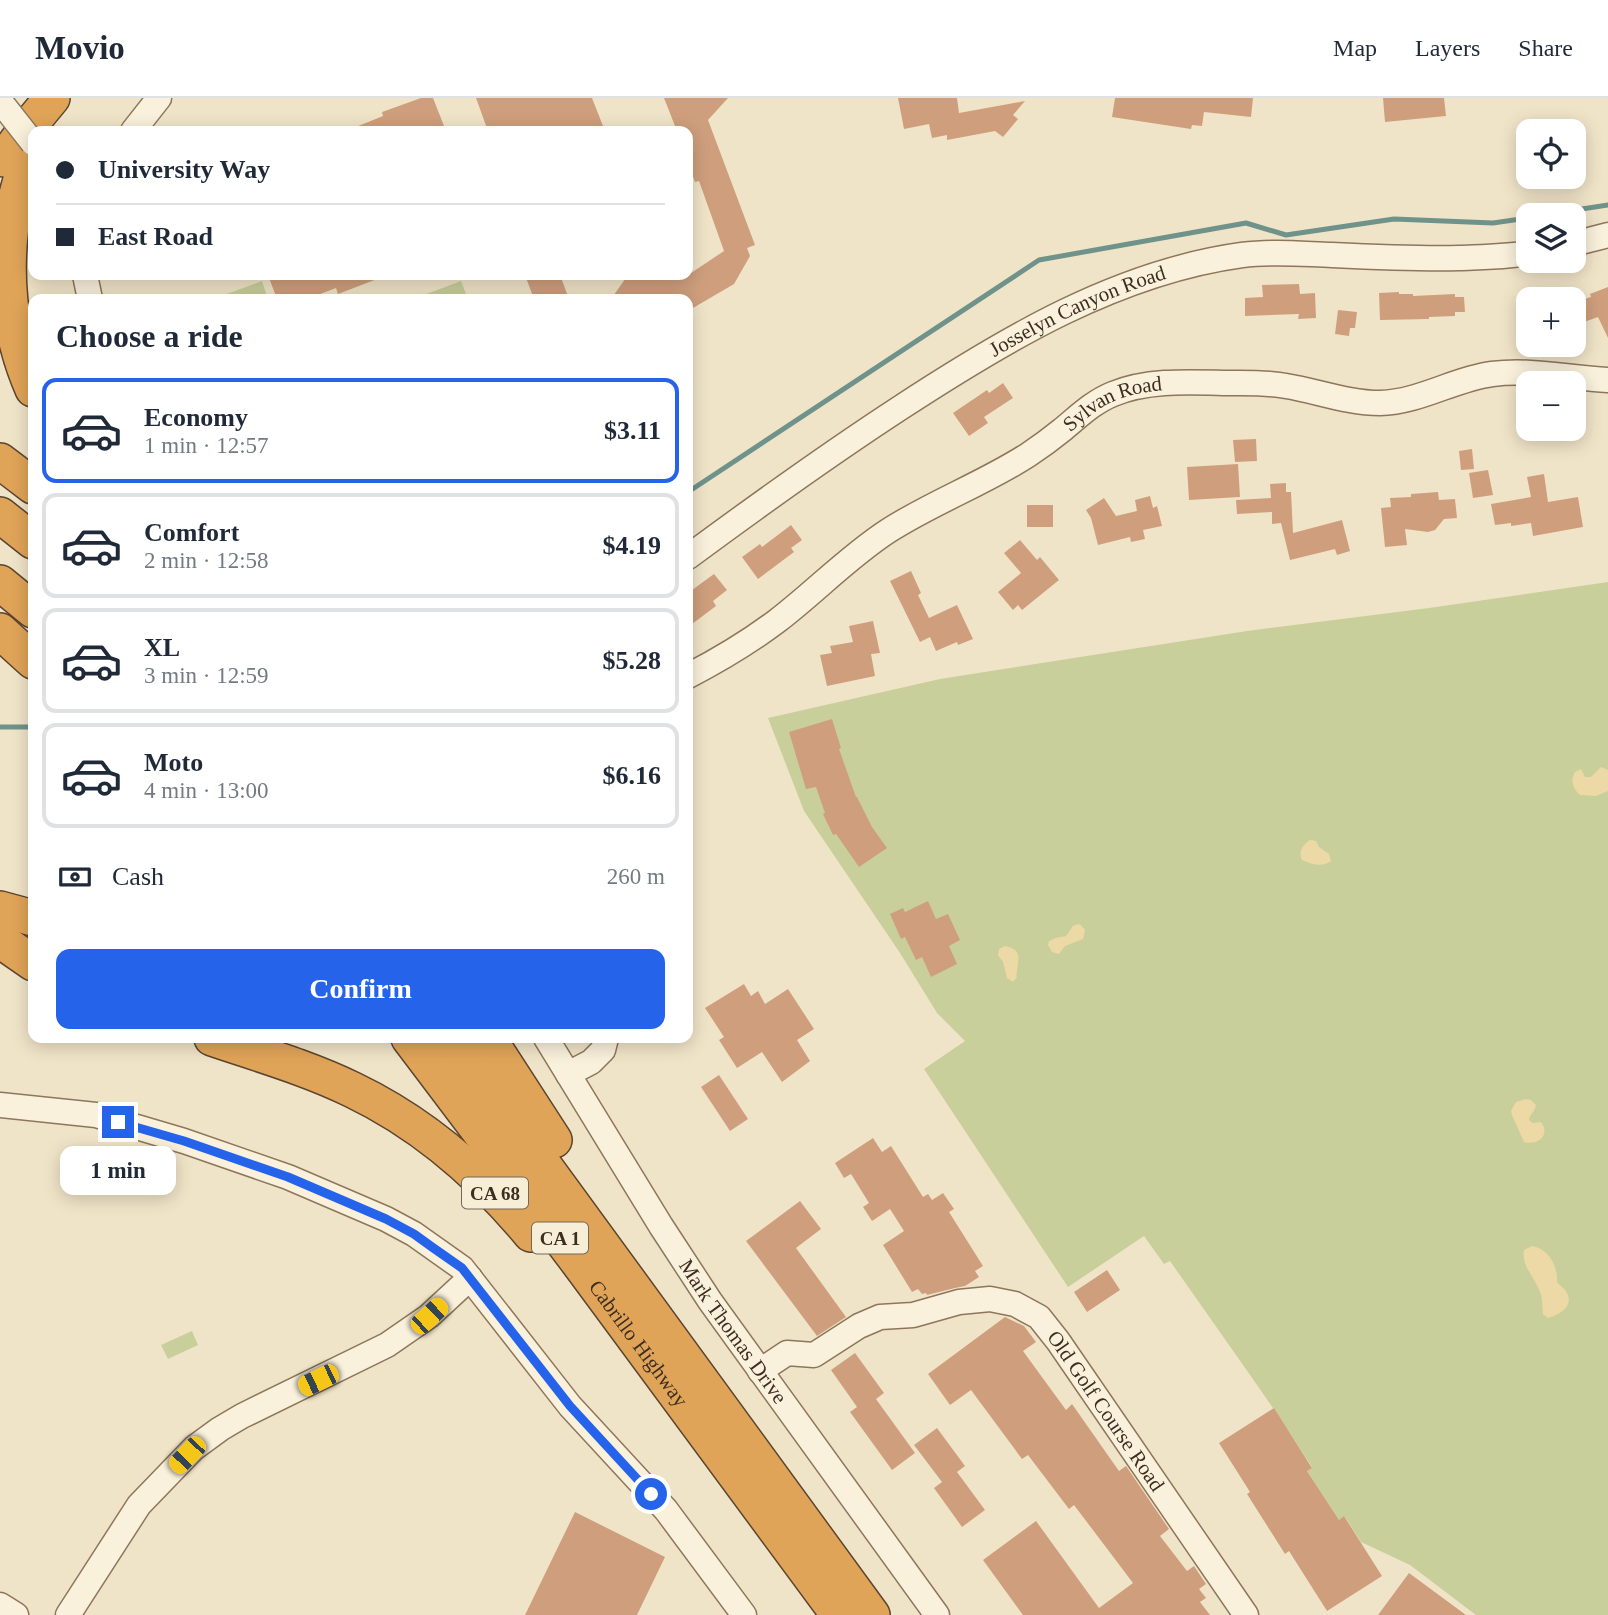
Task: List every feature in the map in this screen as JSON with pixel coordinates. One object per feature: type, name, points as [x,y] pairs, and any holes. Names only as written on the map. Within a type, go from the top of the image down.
[{"type":"highway","points":[[0,135],[28,98]]},
{"type":"highway","points":[[29,126],[52,98]]},
{"type":"highway","points":[[47,126],[67,98]]},
{"type":"highway","points":[[0,165],[28,127]]},
{"type":"highway","points":[[28,157],[12,202],[6,235],[4,272],[10,327],[28,378]]},
{"type":"highway","points":[[0,461],[28,482]]},
{"type":"highway","points":[[0,515],[28,537]]},
{"type":"highway","points":[[0,583],[28,606]]},
{"type":"highway","points":[[0,631],[28,656]]},
{"type":"highway","points":[[0,909],[28,917]]},
{"type":"highway","points":[[0,940],[28,960]]},
{"type":"highway","points":[[0,963],[28,977]]},
{"type":"highway","name":"CA 68","points":[[227,1043],[350,1088],[399,1115],[450,1151],[501,1200],[710,1440]]},
{"type":"highway","name":"Cabrillo Highway","points":[[413,1043],[839,1615]]},
{"type":"highway","name":"Cabrillo Highway","points":[[456,1043],[872,1615]]},
{"type":"highway","points":[[491,1043],[588,1194],[657,1322]]},
{"type":"street","points":[[137,126],[159,98]]},
{"type":"street","points":[[0,101],[28,139]]},
{"type":"street","points":[[1586,241],[1608,235]]},
{"type":"street","name":"Josselyn Canyon Road","points":[[693,553],[853,439],[942,380],[1040,325],[1088,301],[1142,279],[1212,260],[1271,253],[1430,258],[1516,254]]},
{"type":"street","name":"Sylvan Road","points":[[693,674],[777,621],[888,531],[1004,470],[1042,446],[1101,399],[1116,393],[1138,387],[1186,382],[1258,383],[1381,403],[1410,399],[1474,377],[1492,374],[1539,373],[1608,380]]},
{"type":"street","name":"Mark Thomas Drive","points":[[549,1043],[690,1271],[937,1615]]},
{"type":"street","points":[[568,1074],[591,1062],[603,1051],[605,1043]]},
{"type":"street","points":[[0,1105],[96,1115],[184,1141],[288,1177],[386,1219],[414,1234],[456,1264],[470,1278],[570,1406],[666,1510],[744,1615]]},
{"type":"street","points":[[68,1615],[139,1505],[194,1448],[243,1416],[387,1345],[429,1316],[470,1278]]},
{"type":"street","name":"Old Golf Course Road","points":[[760,1371],[787,1353],[814,1355],[859,1326],[880,1317],[912,1315],[969,1301],[990,1299],[1015,1304],[1039,1317],[1045,1325],[1246,1615]]},
{"type":"street","points":[[0,1605],[16,1615]]},
{"type":"green space","points":[[262,281],[266,294],[227,294]]},
{"type":"green space","points":[[461,281],[466,294],[426,294]]},
{"type":"green space","points":[[1608,582],[1608,1615],[1476,1615],[1410,1565],[1361,1542],[1345,1517],[1339,1520],[1307,1471],[1312,1467],[1260,1389],[1170,1261],[1164,1264],[1144,1236],[1068,1287],[924,1069],[965,1041],[937,1013],[804,811],[768,718],[940,679],[1247,631]]},
{"type":"green space","points":[[192,1331],[198,1345],[168,1359],[161,1345]]},
{"type":"sand","points":[[1601,767],[1608,770],[1608,791],[1596,796],[1580,795],[1573,785],[1575,772],[1581,769],[1585,777],[1591,777]]},
{"type":"sand","points":[[1310,840],[1316,841],[1319,847],[1329,854],[1331,861],[1320,865],[1302,860],[1302,848]]},
{"type":"sand","points":[[1078,924],[1085,930],[1083,939],[1065,946],[1059,954],[1052,952],[1049,941],[1066,936],[1073,926]]},
{"type":"sand","points":[[1005,946],[1014,949],[1018,954],[1017,977],[1013,982],[1007,978],[1003,962],[998,955],[999,949]]},
{"type":"sand","points":[[1526,1099],[1536,1105],[1529,1120],[1533,1123],[1541,1122],[1545,1131],[1538,1141],[1529,1143],[1524,1142],[1511,1111],[1516,1102]]},
{"type":"sand","points":[[1532,1246],[1548,1254],[1556,1270],[1557,1282],[1568,1295],[1566,1308],[1548,1318],[1543,1314],[1541,1295],[1525,1261],[1524,1250]]},
{"type":"building","points":[[421,98],[433,98],[444,126],[358,126],[383,116],[382,112]]},
{"type":"building","points":[[476,98],[592,98],[603,126],[486,126]]},
{"type":"building","points":[[664,98],[728,98],[708,120],[755,245],[747,248],[750,256],[734,284],[693,308],[693,294],[615,294],[624,280],[693,280],[693,272],[724,251],[699,181],[695,182],[693,176],[693,126],[675,126]]},
{"type":"building","points":[[898,98],[957,98],[959,113],[1025,101],[1013,115],[1018,119],[1003,137],[995,131],[947,140],[947,135],[932,138],[929,124],[904,129]]},
{"type":"building","points":[[1115,98],[1253,98],[1251,117],[1204,112],[1202,126],[1192,125],[1191,129],[1112,117]]},
{"type":"building","points":[[1383,98],[1444,98],[1446,116],[1385,122]]},
{"type":"building","points":[[270,280],[375,280],[338,294],[336,288],[320,294],[275,294]]},
{"type":"building","points":[[527,280],[562,280],[567,294],[532,294]]},
{"type":"building","points":[[1299,284],[1300,294],[1315,293],[1316,318],[1298,319],[1299,314],[1245,316],[1245,298],[1263,297],[1262,285]]},
{"type":"building","points":[[1608,287],[1608,338],[1598,317],[1586,321],[1586,298],[1591,297],[1590,294]]},
{"type":"building","points":[[1399,292],[1413,296],[1455,294],[1455,297],[1464,297],[1465,312],[1429,319],[1380,320],[1379,293]]},
{"type":"building","points":[[1338,310],[1357,312],[1355,328],[1350,328],[1349,336],[1335,334]]},
{"type":"building","points":[[1003,383],[1013,398],[984,417],[988,423],[969,436],[953,413],[987,390],[989,393]]},
{"type":"building","points":[[1256,439],[1257,461],[1235,462],[1233,440]]},
{"type":"building","points":[[1472,449],[1474,469],[1461,470],[1459,451]]},
{"type":"building","points":[[1238,464],[1240,497],[1189,500],[1187,467]]},
{"type":"building","points":[[1488,470],[1493,495],[1473,498],[1469,473]]},
{"type":"building","points":[[1544,474],[1548,502],[1578,497],[1583,527],[1533,536],[1531,523],[1495,525],[1491,504],[1531,497],[1527,477]]},
{"type":"building","points":[[1286,483],[1286,492],[1291,492],[1293,533],[1342,520],[1350,551],[1337,555],[1335,549],[1290,560],[1281,523],[1272,524],[1272,512],[1237,514],[1236,500],[1271,498],[1270,484]]},
{"type":"building","points":[[1438,492],[1439,500],[1455,499],[1457,518],[1444,519],[1435,530],[1428,532],[1405,529],[1407,545],[1385,547],[1381,508],[1391,507],[1390,498]]},
{"type":"building","points":[[1150,496],[1153,508],[1157,506],[1162,526],[1143,530],[1145,539],[1131,542],[1130,537],[1098,545],[1091,518],[1086,510],[1104,498],[1116,516],[1137,511],[1135,500]]},
{"type":"building","points":[[1027,505],[1053,505],[1053,527],[1027,527]]},
{"type":"building","points":[[791,525],[802,540],[791,548],[794,552],[758,579],[742,557],[760,544],[762,547]]},
{"type":"building","points":[[1020,540],[1037,560],[1040,557],[1059,580],[1022,610],[1018,605],[1013,610],[998,592],[1021,573],[1004,553]]},
{"type":"building","points":[[911,571],[929,618],[957,605],[973,639],[936,651],[930,637],[920,642],[890,581]]},
{"type":"building","points":[[714,574],[727,590],[713,601],[716,606],[693,623],[693,589]]},
{"type":"building","points":[[873,621],[880,653],[871,654],[875,676],[827,686],[820,655],[832,653],[830,646],[853,642],[849,626]]},
{"type":"building","points":[[832,719],[841,748],[839,749],[856,797],[887,848],[859,867],[836,834],[833,835],[823,814],[825,813],[816,787],[806,789],[789,732]]},
{"type":"building","points":[[928,901],[936,919],[948,914],[960,940],[949,946],[957,964],[931,977],[922,957],[916,960],[905,937],[901,939],[890,914],[903,908],[905,912]]},
{"type":"building","points":[[744,984],[751,996],[758,991],[765,1004],[788,989],[814,1029],[797,1040],[810,1061],[782,1082],[762,1052],[737,1068],[719,1040],[724,1037],[705,1008]]},
{"type":"building","points":[[719,1075],[748,1119],[730,1131],[701,1087]]},
{"type":"building","points":[[873,1138],[882,1152],[891,1146],[923,1197],[928,1194],[932,1200],[943,1193],[954,1209],[949,1212],[983,1266],[975,1271],[979,1277],[965,1286],[927,1295],[918,1289],[912,1292],[883,1245],[904,1231],[890,1209],[872,1221],[863,1207],[869,1203],[851,1174],[844,1178],[835,1163]]},
{"type":"building","points":[[800,1201],[821,1229],[796,1248],[846,1317],[817,1336],[746,1241]]},
{"type":"building","points":[[1107,1270],[1120,1290],[1087,1312],[1074,1292]]},
{"type":"building","points":[[1005,1317],[1024,1326],[1036,1342],[1023,1351],[1066,1410],[1072,1404],[1119,1471],[1126,1466],[1169,1529],[1160,1536],[1187,1571],[1194,1566],[1206,1584],[1199,1589],[1206,1598],[1200,1602],[1210,1615],[1023,1615],[983,1560],[1036,1521],[1099,1608],[1133,1583],[1074,1505],[1069,1509],[1028,1455],[1022,1459],[971,1390],[950,1405],[928,1374]]},
{"type":"building","points":[[855,1353],[884,1393],[876,1399],[915,1453],[892,1470],[850,1412],[857,1407],[831,1370]]},
{"type":"building","points":[[1274,1408],[1312,1468],[1307,1471],[1339,1520],[1344,1516],[1382,1576],[1327,1611],[1289,1551],[1285,1554],[1219,1443]]},
{"type":"building","points":[[937,1428],[965,1466],[957,1472],[985,1510],[962,1527],[934,1488],[942,1482],[914,1445]]},
{"type":"building","points":[[575,1512],[665,1557],[637,1615],[525,1615]]},
{"type":"building","points":[[1409,1573],[1466,1615],[1378,1615]]},
{"type":"waterway","points":[[1586,208],[1608,205]]},
{"type":"waterway","points":[[693,489],[1039,260],[1246,223],[1286,235],[1394,219],[1493,223],[1516,220]]},
{"type":"waterway","points":[[0,727],[28,727]]},
{"type":"route","points":[[118,1122],[184,1141],[288,1177],[386,1219],[414,1234],[462,1268],[570,1406],[651,1494]]}]
